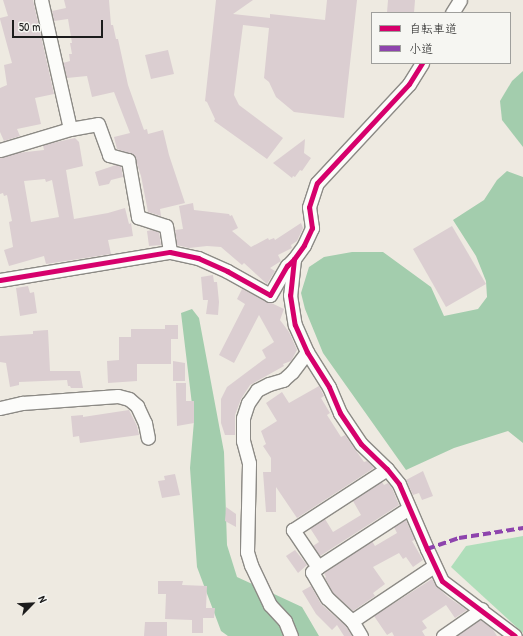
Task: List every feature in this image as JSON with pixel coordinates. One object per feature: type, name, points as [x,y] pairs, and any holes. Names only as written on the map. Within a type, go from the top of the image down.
[{"type":"street","points":[[41,0],[70,129]]},
{"type":"street","points":[[453,12],[460,0]]},
{"type":"street","points":[[0,280],[170,252],[198,258],[227,271],[270,295],[287,266],[294,259],[312,228],[309,207],[317,183],[409,84],[421,64]]},
{"type":"street","points":[[0,150],[70,129],[98,124],[108,155],[128,160],[138,217],[166,226],[170,252]]},
{"type":"street","points":[[294,259],[290,295],[291,310],[295,325],[307,352],[330,387],[340,412],[361,444],[387,469],[399,484],[434,566],[442,580],[482,609],[515,636]]},
{"type":"street","points":[[291,636],[285,621],[270,605],[251,565],[247,552],[249,463],[243,441],[242,418],[248,403],[258,390],[269,384],[283,380],[292,372],[307,352]]},
{"type":"street","points":[[0,408],[22,403],[118,396],[129,399],[137,406],[145,423],[148,438]]},
{"type":"street","points":[[318,567],[293,530],[387,469]]},
{"type":"street","points":[[362,636],[352,621],[327,598],[312,572],[409,508]]},
{"type":"street","points":[[352,621],[434,566]]},
{"type":"street","points":[[443,636],[482,609]]},
{"type":"green space","points":[[523,71],[523,147],[502,120],[500,101],[512,81]]},
{"type":"green space","points":[[507,171],[523,177],[523,443],[508,431],[454,448],[406,470],[323,353],[305,309],[301,293],[309,267],[324,257],[352,252],[383,252],[431,287],[444,316],[478,309],[487,297],[486,281],[476,256],[453,220],[484,200],[497,180]]},
{"type":"green space","points":[[192,309],[199,318],[224,452],[227,545],[237,577],[302,607],[319,636],[228,636],[221,631],[197,567],[190,468],[194,421],[181,313]]},
{"type":"green space","points":[[523,536],[523,633],[451,567],[466,546]]},
{"type":"building","points":[[3,0],[33,0],[54,94],[35,98],[41,124],[17,129],[20,136],[4,141],[0,132],[0,88],[7,85],[4,65],[12,63],[0,19],[8,16]]},
{"type":"building","points":[[64,0],[109,0],[111,25],[113,25],[116,39],[118,39],[128,85],[144,130],[147,129],[148,134],[163,130],[169,155],[185,203],[160,209],[161,216],[148,212],[141,176],[134,155],[117,149],[114,137],[130,133],[114,92],[92,97],[87,76],[67,78],[63,63],[70,61],[69,54],[72,54],[70,43],[72,43],[68,19],[54,21],[52,11],[66,8]]},
{"type":"building","points":[[216,0],[253,0],[233,14],[270,18],[270,14],[325,20],[327,0],[357,0],[344,118],[294,112],[276,97],[269,82],[264,78],[269,28],[243,25],[234,95],[239,105],[283,138],[267,159],[214,121],[215,119],[207,102],[205,101]]},
{"type":"building","points":[[388,0],[415,0],[414,12],[387,12]]},
{"type":"building","points":[[168,50],[174,74],[151,79],[145,55]]},
{"type":"building","points":[[75,138],[79,142],[83,166],[66,170],[74,219],[108,213],[125,208],[129,224],[131,223],[133,236],[108,240],[111,254],[46,264],[44,256],[9,266],[4,250],[13,247],[9,222],[12,221],[7,195],[4,196],[3,193],[0,194],[0,158],[17,153],[44,150],[43,145]],"holes":[[[45,179],[46,182],[52,180],[59,217],[31,222],[24,181]]]},
{"type":"building","points":[[305,139],[304,153],[311,158],[302,171],[300,170],[295,177],[293,176],[292,178],[273,163]]},
{"type":"building","points":[[116,165],[121,166],[123,177],[111,180],[109,184],[99,186],[95,172]]},
{"type":"building","points":[[193,203],[194,210],[229,214],[230,216],[232,215],[238,228],[232,231],[251,247],[268,238],[269,240],[274,238],[275,240],[301,223],[303,228],[297,241],[291,245],[292,248],[278,255],[281,261],[270,268],[275,271],[267,284],[244,263],[242,265],[221,247],[207,246],[189,248],[177,245],[175,230],[183,229],[179,206]]},
{"type":"building","points":[[452,226],[486,284],[446,307],[413,249]]},
{"type":"building","points":[[152,230],[159,232],[161,245],[149,246],[147,231]]},
{"type":"building","points":[[213,275],[214,282],[217,282],[219,302],[218,315],[206,314],[208,300],[203,300],[201,277]]},
{"type":"building","points":[[28,286],[30,293],[34,292],[37,313],[20,316],[16,288]]},
{"type":"building","points":[[242,289],[284,309],[280,320],[289,332],[297,350],[291,361],[283,364],[284,366],[250,385],[241,399],[235,415],[235,435],[225,435],[221,423],[221,399],[227,387],[266,358],[262,350],[274,342],[259,315],[234,363],[219,355],[245,304],[237,299]]},
{"type":"building","points":[[165,325],[178,325],[178,339],[171,339],[171,364],[137,364],[137,381],[108,383],[107,361],[119,360],[119,337],[131,337],[131,329],[165,329]]},
{"type":"building","points":[[48,330],[50,371],[80,371],[83,388],[71,388],[68,386],[67,380],[19,382],[19,385],[10,387],[6,363],[0,362],[0,336],[33,334],[33,331]]},
{"type":"building","points":[[173,361],[185,363],[185,381],[173,381]]},
{"type":"building","points":[[176,383],[186,383],[186,401],[194,401],[194,423],[177,426]]},
{"type":"building","points":[[319,386],[324,396],[321,398],[330,413],[327,415],[341,437],[345,435],[364,462],[367,461],[374,468],[297,518],[276,487],[276,512],[266,512],[263,472],[271,472],[271,458],[263,446],[266,444],[261,431],[277,421],[266,403],[282,392],[289,403]]},
{"type":"building","points":[[129,410],[137,426],[139,435],[80,443],[79,436],[73,437],[71,416],[83,415],[83,417]]},
{"type":"building","points":[[423,471],[433,496],[422,500],[419,493],[413,495],[406,480]]},
{"type":"building","points":[[175,474],[180,495],[162,498],[158,481],[165,480],[164,476]]},
{"type":"building","points":[[382,482],[384,485],[388,483],[392,488],[399,505],[320,556],[313,546],[319,542],[310,528],[325,519],[333,532],[361,515],[353,501]]},
{"type":"building","points":[[226,507],[236,514],[236,527],[225,521]]},
{"type":"building","points":[[406,520],[415,540],[412,541],[423,560],[413,567],[406,557],[403,559],[399,553],[373,567],[385,584],[373,593],[375,596],[353,611],[333,593],[324,573],[372,541],[375,546],[397,533],[394,527]]},
{"type":"building","points":[[295,550],[307,565],[298,573],[286,556]]},
{"type":"building","points":[[432,579],[437,587],[448,597],[467,610],[455,618],[446,605],[422,621],[427,628],[422,631],[425,636],[394,636],[392,632],[387,635],[374,616]]},
{"type":"building","points":[[158,581],[183,581],[182,585],[207,586],[206,608],[215,608],[214,618],[203,618],[203,633],[192,633],[192,620],[165,619],[166,594],[158,594]]},
{"type":"building","points":[[311,586],[321,604],[346,626],[352,636],[344,636],[337,625],[332,630],[316,614],[302,591]]},
{"type":"building","points":[[480,620],[492,628],[497,636],[457,636]]},
{"type":"building","points":[[145,622],[167,622],[167,636],[144,636]]},
{"type":"marked path","points":[[427,549],[459,538],[523,528]]},
{"type":"cycle path","points":[[0,280],[170,252],[198,258],[227,271],[270,295],[287,266],[304,245],[312,228],[309,207],[317,183],[409,84],[421,64]]},
{"type":"cycle path","points":[[294,259],[290,295],[295,325],[307,352],[329,387],[340,413],[361,444],[387,469],[399,484],[442,581],[515,636]]}]
